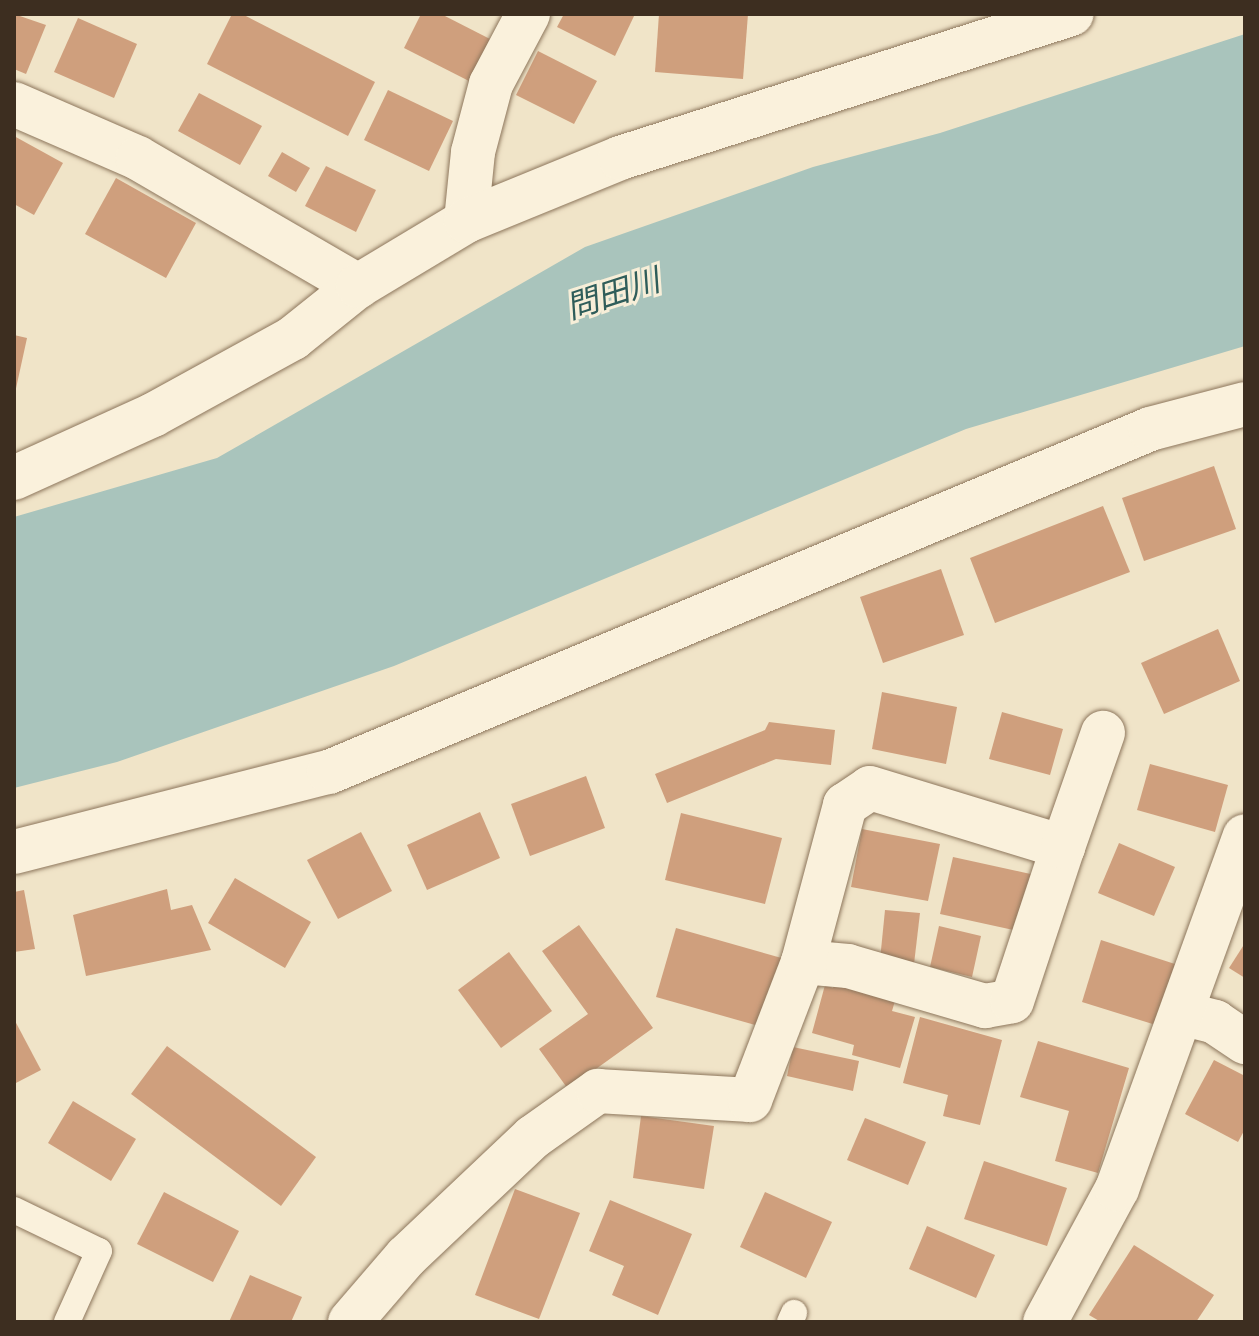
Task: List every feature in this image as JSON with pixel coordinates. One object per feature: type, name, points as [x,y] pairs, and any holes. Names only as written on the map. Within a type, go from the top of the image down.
[{"type":"street","points":[[466,221],[473,152],[491,84],[528,14]]},
{"type":"street","points":[[14,478],[153,415],[293,338],[358,286],[466,221],[620,158],[1005,25],[1072,14]]},
{"type":"street","points":[[14,104],[138,158],[358,286]]},
{"type":"street","points":[[14,852],[329,772],[1150,429],[1244,410]]},
{"type":"street","points":[[803,962],[848,966],[985,1006],[1012,1001],[1103,733]]},
{"type":"street","points":[[350,1322],[406,1257],[533,1137],[598,1091],[750,1100],[803,962],[845,805],[870,788],[1063,847]]},
{"type":"street","points":[[1045,1322],[1117,1189],[1237,886],[1245,836]]},
{"type":"street","points":[[1184,1014],[1215,1022],[1245,1042]]},
{"type":"lane","points":[[14,1210],[99,1251],[67,1322]]},
{"type":"water","name":"問田川","points":[[1245,34],[1245,346],[966,429],[394,666],[117,762],[14,788],[14,517],[217,458],[585,247],[813,167],[940,133]]},
{"type":"building","points":[[14,14],[46,25],[26,74],[14,69]]},
{"type":"building","points":[[232,14],[242,14],[375,82],[348,136],[207,64]]},
{"type":"building","points":[[421,14],[441,14],[490,39],[469,81],[404,48]]},
{"type":"building","points":[[564,14],[635,14],[615,56],[557,27]]},
{"type":"building","points":[[659,14],[748,14],[743,79],[655,72]]},
{"type":"building","points":[[78,18],[137,44],[114,98],[54,72]]},
{"type":"building","points":[[538,51],[597,81],[574,124],[516,95]]},
{"type":"building","points":[[388,90],[453,121],[429,171],[364,140]]},
{"type":"building","points":[[199,93],[262,126],[240,165],[178,131]]},
{"type":"building","points":[[14,136],[63,163],[34,215],[14,204]]},
{"type":"building","points":[[282,152],[310,168],[296,192],[268,176]]},
{"type":"building","points":[[326,166],[376,190],[356,232],[305,206]]},
{"type":"building","points":[[116,178],[196,223],[166,278],[85,234]]},
{"type":"building","points":[[14,335],[27,338],[15,393],[14,393]]},
{"type":"building","points":[[1214,466],[1236,529],[1144,561],[1122,498]]},
{"type":"building","points":[[1103,506],[1130,572],[995,623],[970,558]]},
{"type":"building","points":[[941,569],[964,635],[883,663],[860,597]]},
{"type":"building","points":[[1218,629],[1240,681],[1164,714],[1141,663]]},
{"type":"building","points":[[882,692],[957,707],[946,764],[872,749]]},
{"type":"building","points":[[1002,712],[1063,729],[1050,775],[989,759]]},
{"type":"building","points":[[769,722],[835,730],[831,765],[776,759],[667,803],[655,774],[765,730]]},
{"type":"building","points":[[1150,764],[1228,785],[1215,832],[1137,810]]},
{"type":"building","points":[[586,776],[605,828],[530,856],[511,804]]},
{"type":"building","points":[[480,812],[500,858],[427,890],[407,845]]},
{"type":"building","points":[[681,813],[782,838],[765,904],[665,880]]},
{"type":"building","points":[[862,829],[940,844],[928,901],[851,887]]},
{"type":"building","points":[[361,832],[392,891],[338,919],[307,860]]},
{"type":"building","points":[[1119,843],[1175,867],[1154,916],[1098,893]]},
{"type":"building","points":[[953,857],[1035,875],[1023,932],[940,914]]},
{"type":"building","points":[[235,878],[311,922],[285,968],[208,923]]},
{"type":"building","points":[[167,889],[171,910],[192,905],[211,950],[86,976],[73,915]]},
{"type":"building","points":[[24,890],[35,949],[14,952],[14,892]]},
{"type":"building","points":[[885,910],[920,913],[914,964],[880,960]]},
{"type":"building","points":[[579,925],[653,1028],[568,1089],[539,1049],[588,1014],[542,951]]},
{"type":"building","points":[[939,926],[981,936],[972,977],[930,967]]},
{"type":"building","points":[[676,928],[785,959],[766,1028],[656,997]]},
{"type":"building","points":[[1101,940],[1178,965],[1159,1026],[1082,1002]]},
{"type":"building","points":[[1245,943],[1245,978],[1229,968]]},
{"type":"building","points":[[509,952],[552,1011],[501,1048],[458,990]]},
{"type":"building","points":[[835,977],[897,994],[892,1011],[915,1017],[900,1068],[852,1055],[854,1045],[812,1033],[825,985],[833,988]]},
{"type":"building","points":[[920,1017],[1002,1040],[980,1125],[943,1116],[948,1095],[903,1083]]},
{"type":"building","points":[[14,1019],[41,1070],[14,1084]]},
{"type":"building","points":[[1038,1041],[1129,1068],[1098,1173],[1055,1161],[1069,1111],[1020,1097]]},
{"type":"building","points":[[167,1046],[316,1157],[281,1206],[131,1094]]},
{"type":"building","points":[[793,1047],[859,1061],[853,1091],[787,1076]]},
{"type":"building","points":[[1214,1060],[1245,1076],[1245,1129],[1238,1142],[1185,1114]]},
{"type":"building","points":[[73,1101],[136,1139],[111,1181],[48,1143]]},
{"type":"building","points":[[641,1116],[714,1126],[704,1189],[633,1178]]},
{"type":"building","points":[[865,1118],[926,1142],[908,1185],[847,1160]]},
{"type":"building","points":[[984,1161],[1067,1188],[1047,1246],[964,1219]]},
{"type":"building","points":[[515,1189],[580,1213],[539,1319],[475,1295]]},
{"type":"building","points":[[164,1192],[239,1231],[213,1282],[137,1244]]},
{"type":"building","points":[[765,1192],[832,1222],[806,1278],[740,1247]]},
{"type":"building","points":[[610,1200],[692,1234],[658,1315],[612,1295],[624,1266],[589,1251]]},
{"type":"building","points":[[927,1226],[995,1255],[976,1298],[909,1269]]},
{"type":"building","points":[[1134,1245],[1214,1295],[1196,1322],[1101,1322],[1089,1315]]},
{"type":"building","points":[[250,1275],[302,1297],[291,1322],[229,1322]]}]
